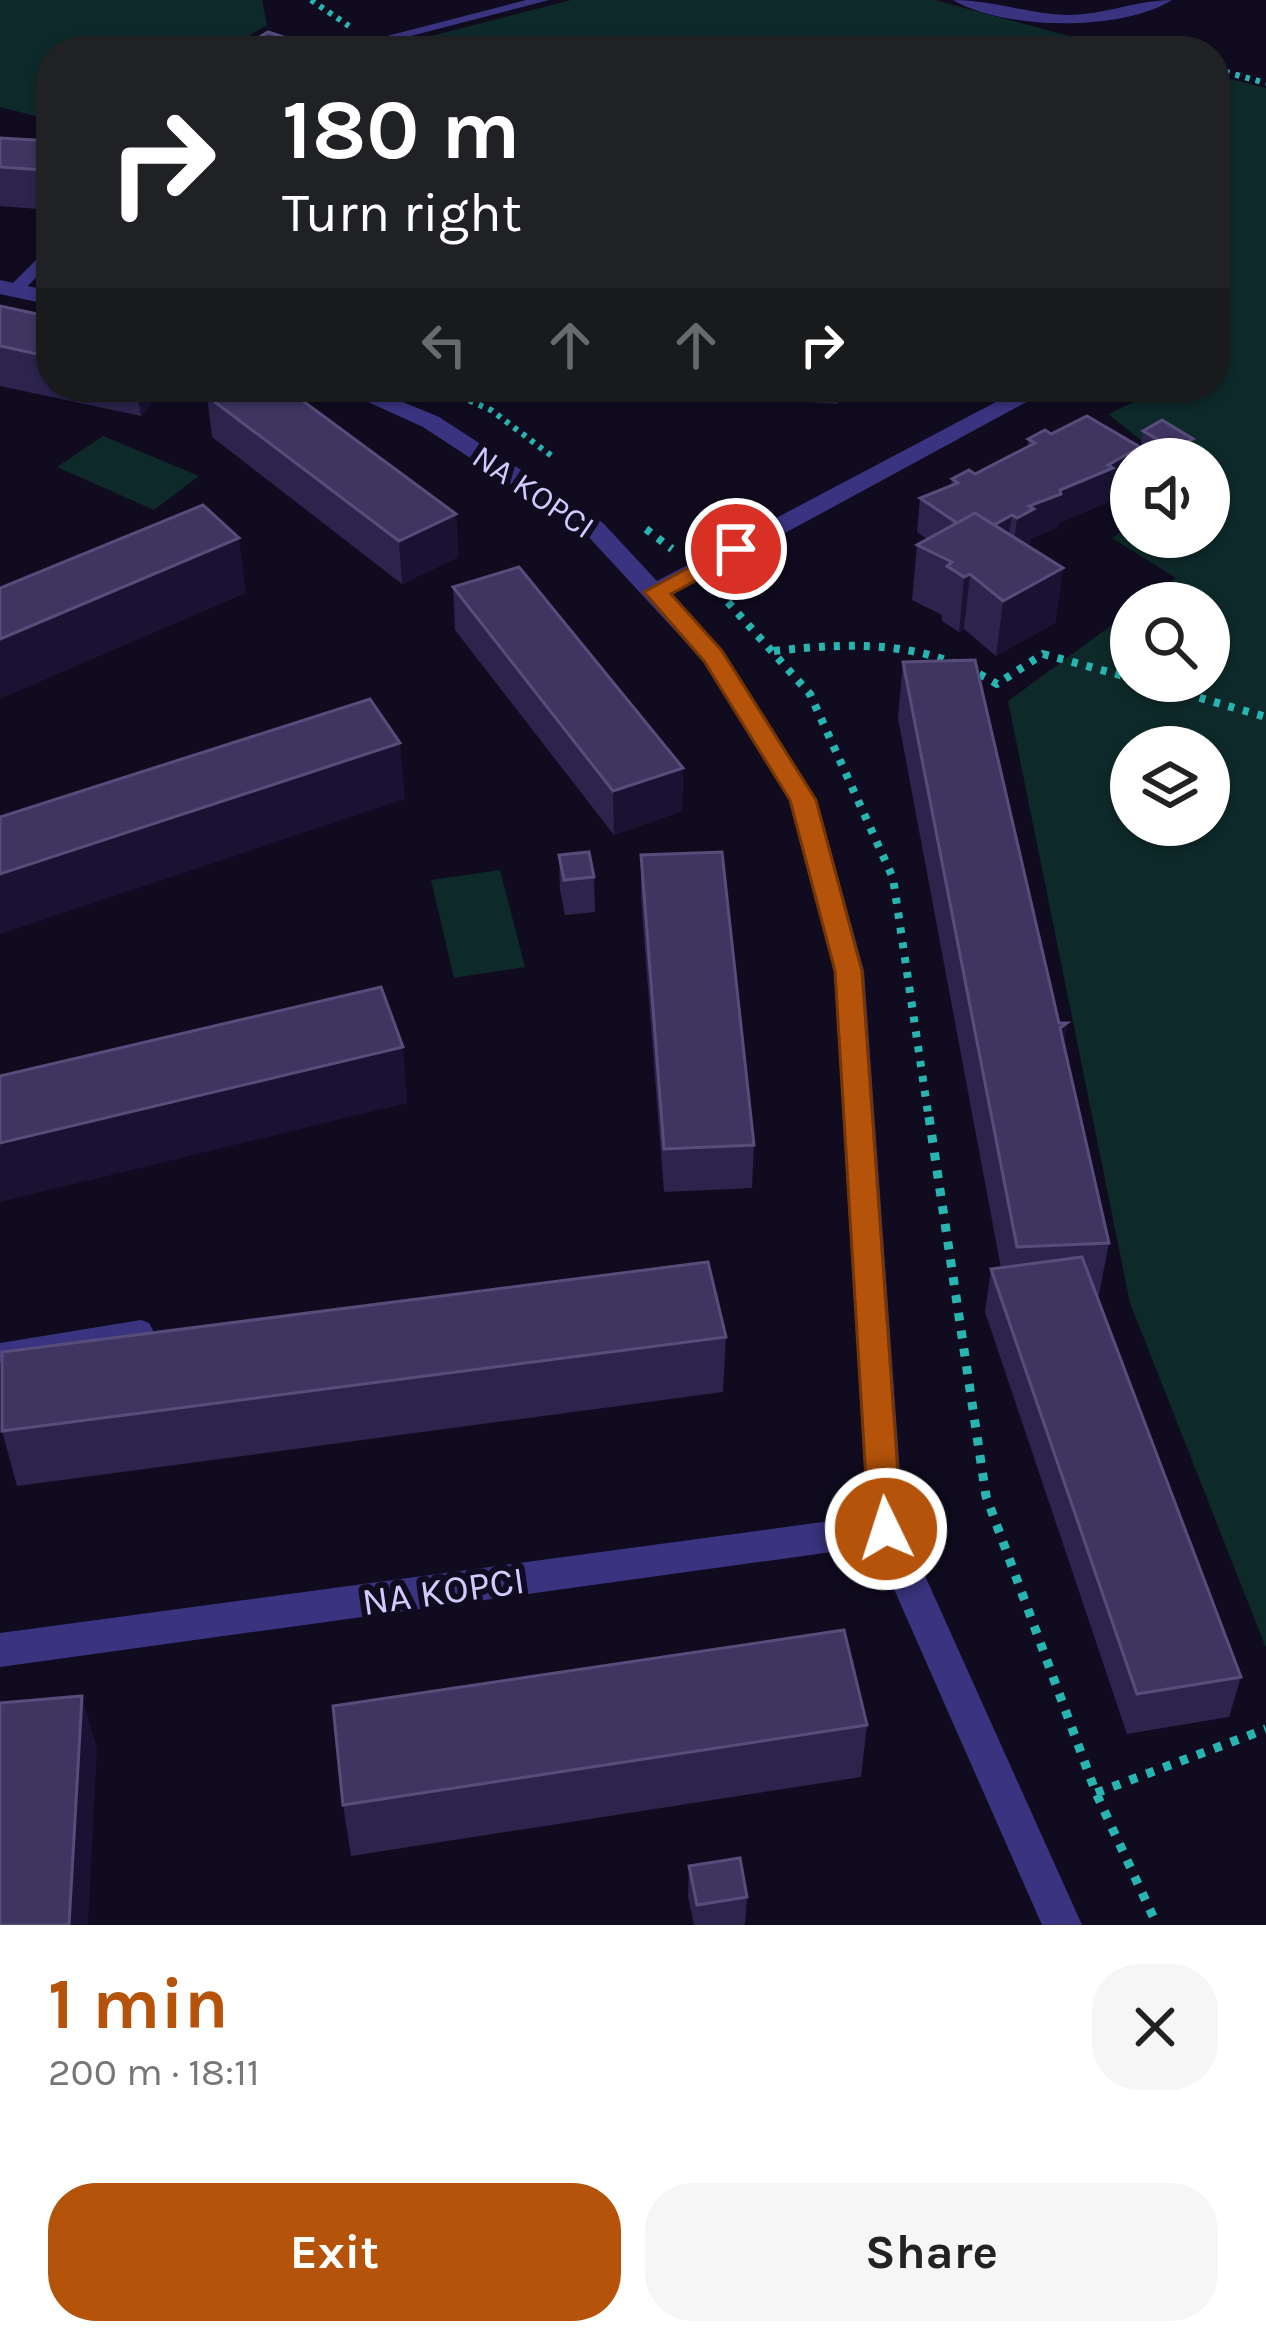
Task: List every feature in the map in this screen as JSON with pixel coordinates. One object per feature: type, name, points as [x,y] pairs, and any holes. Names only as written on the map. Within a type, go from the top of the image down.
[{"type":"street","name":"NA KOPCI","points":[[383,402],[431,422],[576,516],[656,592],[714,657],[803,800],[848,971],[886,1529],[1062,1925]]},
{"type":"street","points":[[656,592],[1014,402]]},
{"type":"street","name":"NA KOPCI","points":[[0,1650],[886,1529]]},
{"type":"lane","points":[[387,36],[542,0]]},
{"type":"lane","points":[[960,0],[1026,20],[1060,21],[1166,0]]},
{"type":"lane","points":[[8,288],[36,265]]},
{"type":"lane","points":[[0,1353],[141,1330]]},
{"type":"path","points":[[311,0],[336,12],[360,36]]},
{"type":"path","points":[[1230,74],[1266,83]]},
{"type":"path","points":[[773,651],[880,640],[965,662],[998,684],[1042,654],[1110,672]]},
{"type":"path","points":[[1214,702],[1266,717]]},
{"type":"path","points":[[1096,1793],[1266,1729]]},
{"type":"green space","points":[[0,0],[262,0],[267,25],[249,36],[36,36],[36,116],[0,107]]},
{"type":"green space","points":[[571,0],[935,0],[1070,36],[431,36]]},
{"type":"green space","points":[[1230,79],[1266,88],[1266,1648],[1130,1303],[1008,701],[1110,626],[1110,702],[1230,702],[1230,582],[1171,582],[1176,578],[1144,558],[1230,558],[1230,438],[1138,438],[1108,414],[1134,402],[1230,402]]},
{"type":"green space","points":[[103,436],[199,476],[154,510],[57,467]]},
{"type":"green space","points":[[500,870],[525,967],[454,978],[431,880]]},
{"type":"building","points":[[0,138],[36,140],[36,169],[0,167]]},
{"type":"building","points":[[0,306],[36,314],[36,354],[0,346]]},
{"type":"building","points":[[215,402],[304,402],[456,514],[399,541]]},
{"type":"building","points":[[1087,416],[1125,438],[1110,438],[1110,469],[1029,506],[1034,509],[1017,518],[1012,515],[994,525],[975,513],[957,523],[920,498],[958,483],[952,479],[969,470],[975,474],[1035,443],[1028,439],[1045,430],[1051,434]]},
{"type":"building","points":[[1162,420],[1191,438],[1155,438],[1143,431]]},
{"type":"building","points":[[203,505],[239,538],[0,639],[0,588]]},
{"type":"building","points":[[975,513],[1063,568],[1003,601],[970,574],[964,577],[947,566],[952,562],[917,545]]},
{"type":"building","points":[[519,567],[683,768],[613,791],[453,587]]},
{"type":"building","points":[[975,660],[1059,1023],[1067,1023],[1060,1028],[1109,1243],[1017,1247],[903,662]]},
{"type":"building","points":[[370,699],[400,743],[0,874],[0,817]]},
{"type":"building","points":[[589,852],[594,877],[564,880],[559,855]]},
{"type":"building","points":[[722,852],[754,1145],[664,1149],[641,855]]},
{"type":"building","points":[[381,987],[403,1047],[0,1143],[0,1076]]},
{"type":"building","points":[[1082,1257],[1241,1677],[1137,1694],[991,1269]]},
{"type":"building","points":[[708,1262],[726,1337],[2,1431],[2,1352]]},
{"type":"building","points":[[844,1630],[867,1725],[343,1805],[333,1706]]},
{"type":"building","points":[[82,1696],[69,1925],[0,1925],[0,1703]]},
{"type":"building","points":[[740,1858],[747,1897],[697,1905],[689,1866]]},
{"type":"route","points":[[736,549],[656,592],[714,657],[803,800],[848,971],[886,1529]]}]
